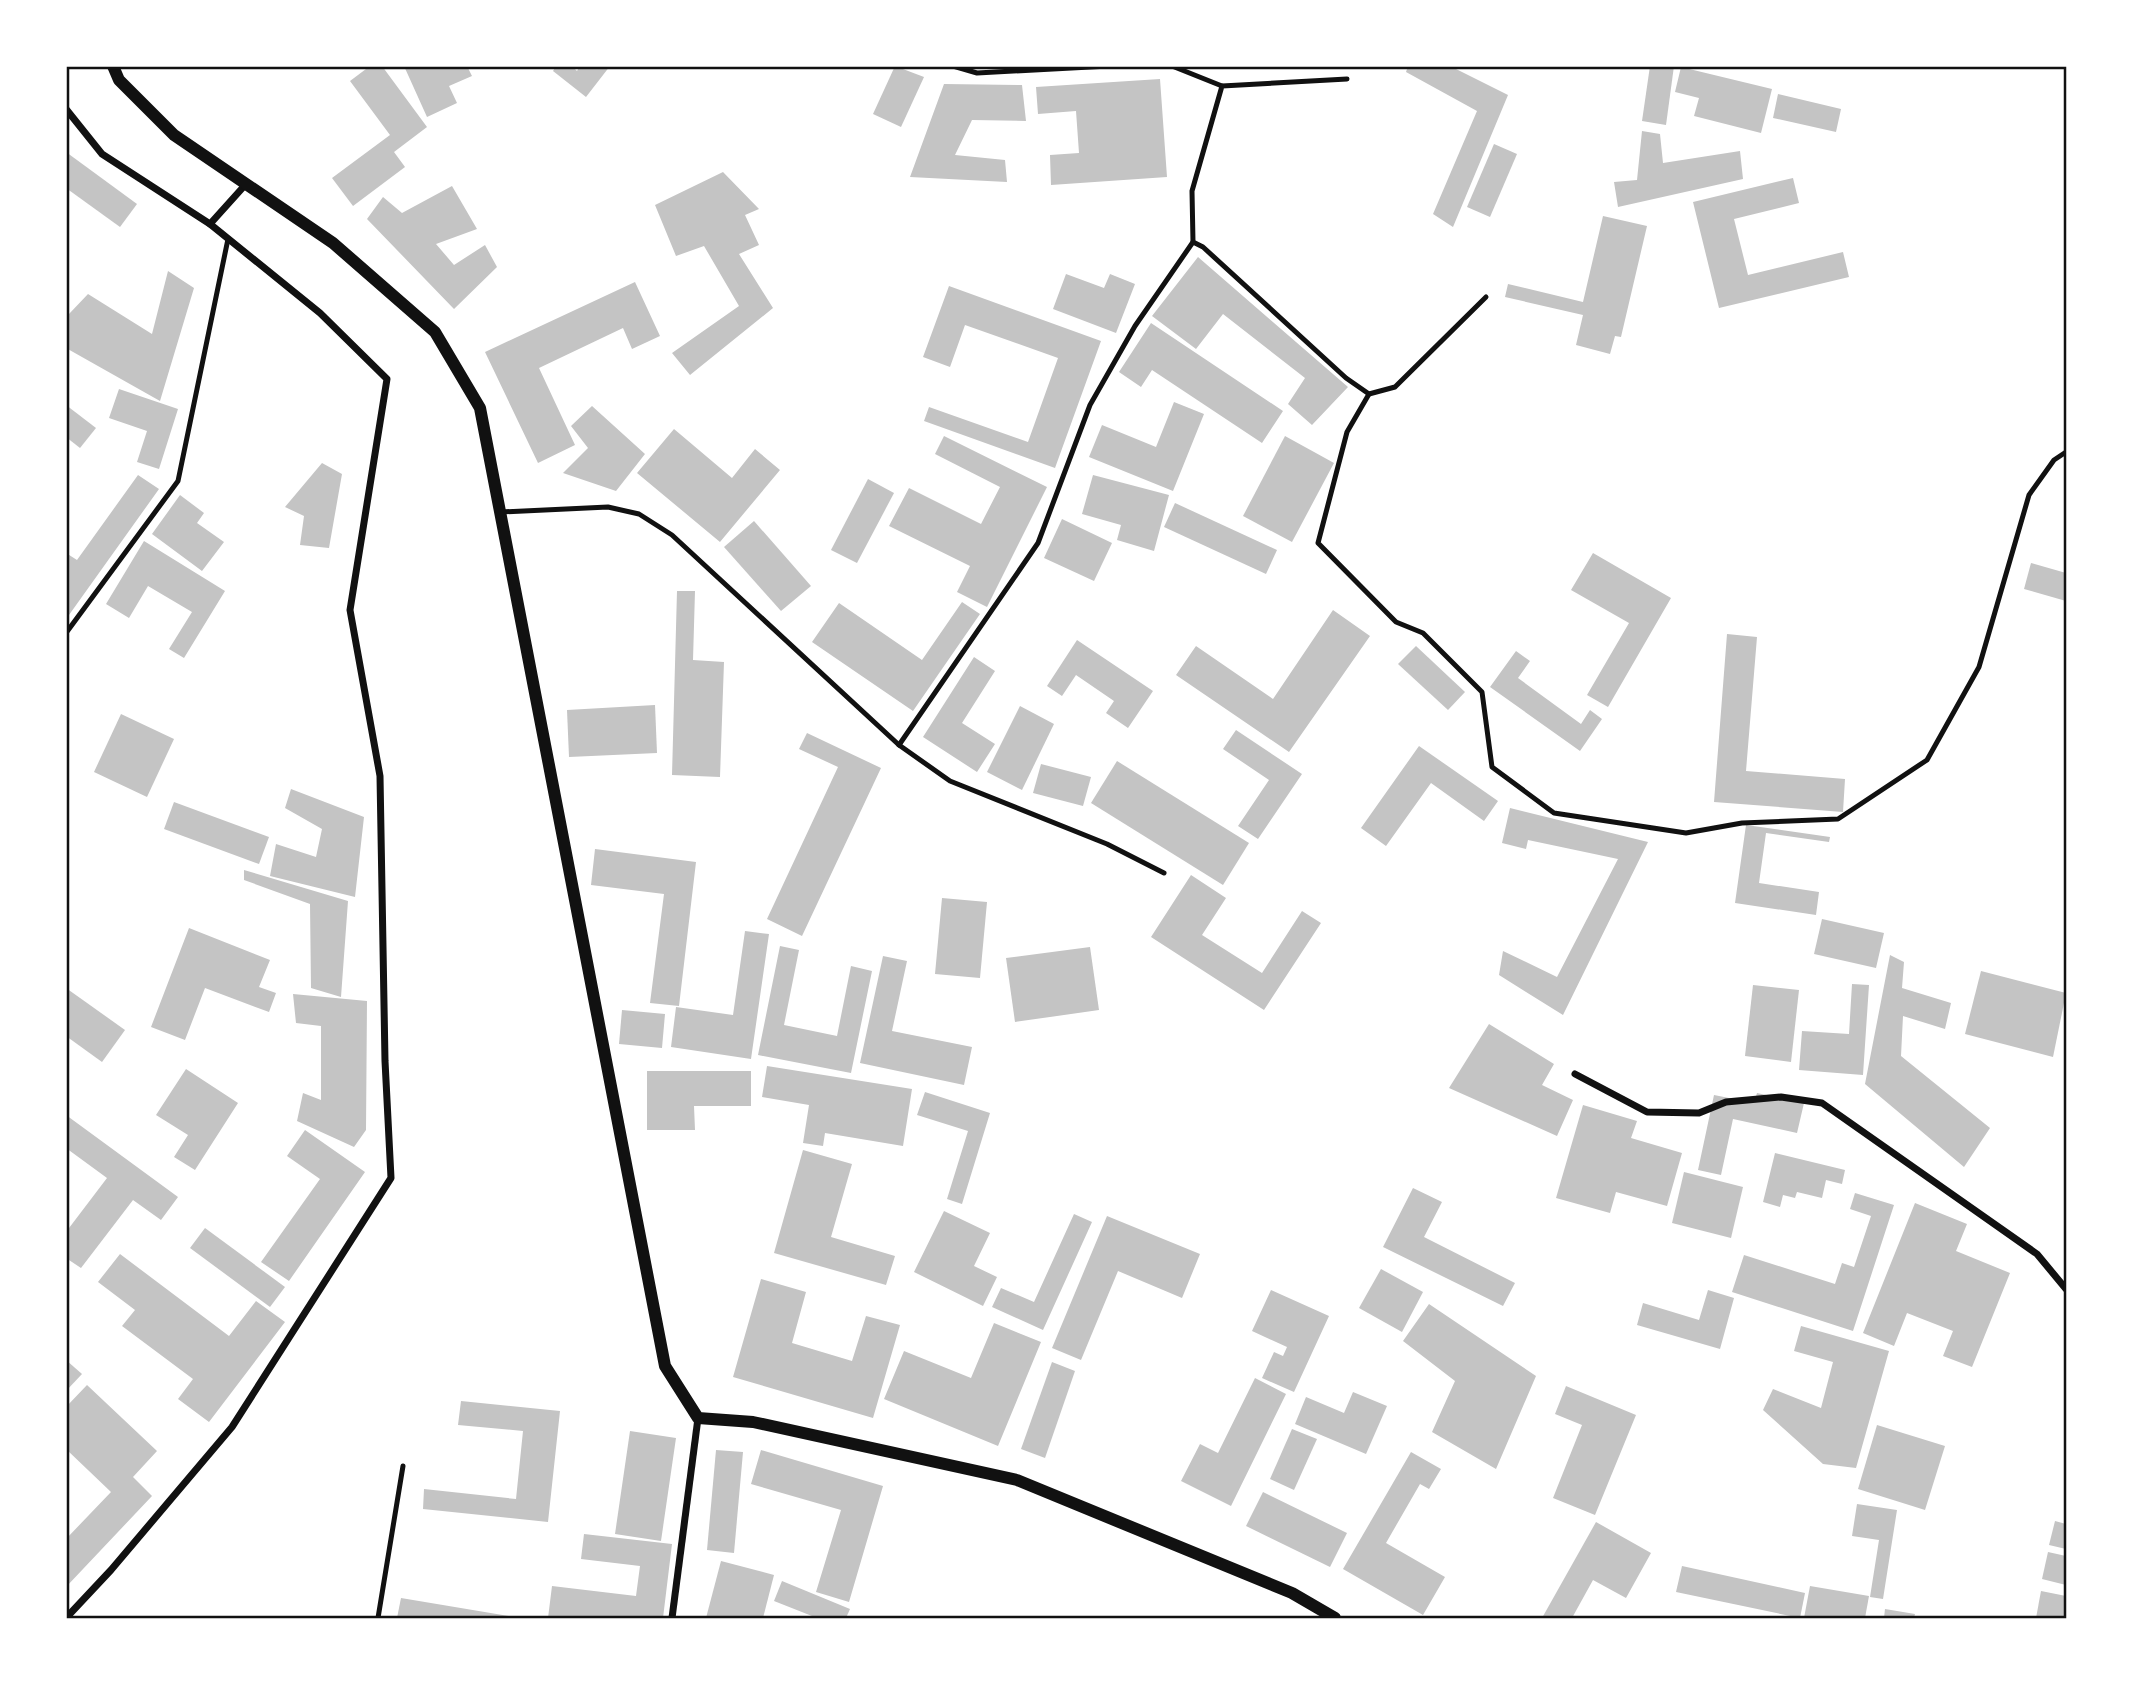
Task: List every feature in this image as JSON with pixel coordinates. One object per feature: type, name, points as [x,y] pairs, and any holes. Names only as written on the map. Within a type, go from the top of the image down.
[{"type":"street","points":[[113,66],[119,80],[174,135],[333,243],[435,332],[480,408],[665,1366],[698,1418],[672,1619]]},
{"type":"street","points":[[66,109],[102,154],[211,224],[320,313],[387,379],[350,610],[380,776],[385,1061],[391,1178],[232,1427],[111,1570],[66,1618]]},
{"type":"street","points":[[211,224],[247,184]]},
{"type":"street","points":[[1575,1074],[1647,1112],[1699,1113],[1726,1102],[1781,1097],[1822,1103],[2037,1254],[2067,1289]]},
{"type":"street","points":[[698,1418],[753,1423],[1017,1480],[1292,1592],[1335,1619]]},
{"type":"lane","points":[[953,66],[977,73],[1110,66]]},
{"type":"lane","points":[[1172,66],[1222,86],[1347,79]]},
{"type":"lane","points":[[900,746],[1038,543],[1090,405],[1135,326],[1193,242],[1192,191],[1222,86]]},
{"type":"lane","points":[[66,633],[178,481],[228,239]]},
{"type":"lane","points":[[1193,242],[1203,247],[1346,378],[1369,394]]},
{"type":"lane","points":[[1486,297],[1395,387],[1369,394],[1347,432],[1318,543],[1396,622],[1423,633],[1482,692],[1492,767],[1554,813],[1686,833],[1742,823],[1838,818],[1927,760],[1979,667],[2029,495],[2054,460],[2067,452]]},
{"type":"lane","points":[[500,512],[608,507],[639,514],[672,535],[900,746],[950,781],[1107,844],[1164,873]]},
{"type":"lane","points":[[378,1619],[403,1466]]},
{"type":"building","points":[[370,66],[382,66],[427,127],[394,152],[405,167],[353,206],[332,178],[390,135],[350,81]]},
{"type":"building","points":[[404,66],[467,66],[472,76],[449,86],[457,103],[427,117]]},
{"type":"building","points":[[556,66],[572,66],[577,71],[580,66],[610,66],[586,97],[553,71]]},
{"type":"building","points":[[895,66],[924,77],[901,127],[873,114]]},
{"type":"building","points":[[1408,66],[1450,66],[1508,95],[1453,227],[1433,214],[1477,111],[1406,72]]},
{"type":"building","points":[[1650,66],[1674,66],[1666,125],[1642,121]]},
{"type":"building","points":[[1681,67],[1772,89],[1761,133],[1694,116],[1699,98],[1675,92]]},
{"type":"building","points":[[1160,79],[1167,177],[1051,185],[1050,155],[1079,153],[1076,111],[1038,114],[1036,87]]},
{"type":"building","points":[[944,84],[1022,85],[1026,121],[972,120],[955,155],[1005,160],[1007,182],[910,177]]},
{"type":"building","points":[[1778,94],[1841,109],[1836,132],[1773,118]]},
{"type":"building","points":[[1642,131],[1660,134],[1663,163],[1740,151],[1743,179],[1618,207],[1614,182],[1637,180]]},
{"type":"building","points":[[1494,144],[1517,154],[1490,217],[1467,207]]},
{"type":"building","points":[[66,152],[137,204],[120,227],[66,188]]},
{"type":"building","points":[[723,172],[759,209],[745,215],[759,245],[739,254],[773,308],[690,375],[672,353],[739,306],[704,246],[676,256],[655,205]]},
{"type":"building","points":[[1793,178],[1799,203],[1734,219],[1748,275],[1843,252],[1849,277],[1719,308],[1693,202]]},
{"type":"building","points":[[452,186],[477,229],[436,244],[454,265],[485,245],[497,267],[454,309],[367,219],[383,197],[402,213]]},
{"type":"building","points":[[1603,216],[1647,226],[1621,337],[1615,336],[1610,354],[1576,345],[1583,315],[1505,297],[1508,284],[1583,302]]},
{"type":"building","points":[[1198,257],[1348,387],[1312,425],[1288,404],[1305,378],[1223,314],[1196,349],[1152,316]]},
{"type":"building","points":[[168,271],[194,288],[160,401],[66,348],[66,312],[69,314],[88,294],[152,334]]},
{"type":"building","points":[[1066,274],[1104,288],[1110,274],[1135,284],[1116,333],[1053,309]]},
{"type":"building","points":[[635,282],[660,336],[632,349],[623,328],[539,368],[575,445],[538,463],[485,352]]},
{"type":"building","points":[[949,286],[1101,341],[1055,468],[924,421],[929,407],[1028,442],[1058,358],[965,325],[950,367],[923,357]]},
{"type":"building","points":[[1151,323],[1283,411],[1262,443],[1152,370],[1141,387],[1119,372]]},
{"type":"building","points":[[119,389],[178,409],[159,469],[137,462],[147,431],[109,418]]},
{"type":"building","points":[[1174,402],[1204,414],[1173,491],[1089,457],[1102,425],[1156,447]]},
{"type":"building","points":[[66,405],[96,428],[80,448],[66,437]]},
{"type":"building","points":[[592,406],[645,454],[616,491],[563,473],[588,448],[571,426]]},
{"type":"building","points":[[674,429],[732,478],[755,449],[780,470],[720,542],[637,473]]},
{"type":"building","points":[[944,436],[1047,487],[987,607],[957,592],[970,566],[889,526],[909,488],[981,524],[1000,487],[935,454]]},
{"type":"building","points":[[1285,436],[1334,463],[1292,542],[1243,516]]},
{"type":"building","points":[[322,463],[342,474],[329,548],[300,545],[304,516],[285,507]]},
{"type":"building","points":[[138,475],[159,489],[69,615],[66,553],[77,560]]},
{"type":"building","points":[[1093,475],[1169,495],[1154,551],[1117,540],[1121,525],[1082,514]]},
{"type":"building","points":[[868,479],[894,493],[857,563],[831,550]]},
{"type":"building","points":[[180,495],[204,513],[197,523],[224,542],[202,571],[152,534]]},
{"type":"building","points":[[1175,503],[1277,550],[1266,574],[1164,527]]},
{"type":"building","points":[[1062,519],[1112,543],[1094,581],[1044,558]]},
{"type":"building","points":[[754,521],[811,586],[781,611],[724,547]]},
{"type":"building","points":[[144,541],[225,591],[184,658],[169,649],[192,612],[148,586],[129,618],[106,604]]},
{"type":"building","points":[[1593,553],[1671,598],[1608,707],[1587,695],[1629,623],[1571,590]]},
{"type":"building","points":[[2031,563],[2066,573],[2066,601],[2024,589]]},
{"type":"building","points":[[677,591],[695,591],[693,660],[724,662],[720,777],[672,775]]},
{"type":"building","points":[[962,602],[980,614],[913,711],[812,642],[839,603],[922,660]]},
{"type":"building","points":[[1333,610],[1370,636],[1289,752],[1176,675],[1196,646],[1273,699]]},
{"type":"building","points":[[1727,634],[1757,637],[1746,771],[1845,779],[1843,812],[1714,802]]},
{"type":"building","points":[[1077,640],[1153,691],[1128,728],[1106,713],[1114,701],[1076,675],[1062,696],[1047,686]]},
{"type":"building","points":[[1416,646],[1465,692],[1448,710],[1398,664]]},
{"type":"building","points":[[1516,651],[1530,661],[1518,678],[1581,724],[1590,710],[1602,719],[1580,751],[1490,687]]},
{"type":"building","points":[[974,657],[995,671],[962,723],[995,744],[977,772],[923,737]]},
{"type":"building","points":[[655,705],[657,753],[569,757],[567,710]]},
{"type":"building","points":[[1020,706],[1054,724],[1022,790],[987,772]]},
{"type":"building","points":[[121,714],[174,739],[147,797],[94,772]]},
{"type":"building","points":[[1236,730],[1302,774],[1258,839],[1238,826],[1269,780],[1223,749]]},
{"type":"building","points":[[807,733],[881,768],[802,936],[767,919],[838,767],[799,749]]},
{"type":"building","points":[[1419,746],[1498,801],[1484,821],[1431,783],[1386,846],[1361,828]]},
{"type":"building","points":[[1117,761],[1249,843],[1223,885],[1091,803]]},
{"type":"building","points":[[1041,764],[1091,777],[1083,806],[1033,793]]},
{"type":"building","points":[[291,789],[364,817],[355,897],[270,876],[276,844],[316,857],[322,829],[285,808]]},
{"type":"building","points":[[174,802],[269,837],[259,864],[164,829]]},
{"type":"building","points":[[1510,808],[1648,842],[1563,1015],[1499,975],[1503,951],[1557,977],[1618,859],[1528,840],[1526,849],[1502,843]]},
{"type":"building","points":[[1746,825],[1830,837],[1829,842],[1766,833],[1759,883],[1819,892],[1816,915],[1735,903]]},
{"type":"building","points":[[595,849],[696,862],[679,1006],[650,1003],[664,894],[591,885]]},
{"type":"building","points":[[244,870],[348,901],[341,997],[311,988],[310,904],[244,880]]},
{"type":"building","points":[[1191,875],[1226,898],[1202,935],[1262,973],[1302,911],[1321,923],[1264,1010],[1151,937]]},
{"type":"building","points":[[942,898],[987,902],[980,978],[935,974]]},
{"type":"building","points":[[1822,919],[1884,933],[1876,968],[1814,954]]},
{"type":"building","points":[[189,928],[270,960],[259,987],[276,993],[269,1012],[205,988],[185,1040],[151,1027]]},
{"type":"building","points":[[745,931],[769,934],[751,1059],[671,1047],[676,1007],[733,1015]]},
{"type":"building","points":[[780,946],[799,950],[784,1025],[837,1036],[851,966],[872,971],[851,1073],[758,1055]]},
{"type":"building","points":[[1090,947],[1099,1010],[1015,1022],[1006,958]]},
{"type":"building","points":[[1890,955],[1904,962],[1902,988],[1951,1003],[1945,1029],[1903,1016],[1901,1056],[1990,1128],[1964,1167],[1865,1084]]},
{"type":"building","points":[[883,956],[907,961],[892,1031],[972,1047],[964,1085],[860,1063]]},
{"type":"building","points":[[1981,971],[2066,993],[2053,1057],[1965,1034]]},
{"type":"building","points":[[1852,984],[1869,985],[1863,1075],[1799,1070],[1802,1031],[1849,1034]]},
{"type":"building","points":[[1753,985],[1799,990],[1791,1062],[1745,1056]]},
{"type":"building","points":[[66,988],[125,1030],[102,1062],[66,1036]]},
{"type":"building","points":[[293,994],[367,1001],[366,1130],[354,1147],[297,1121],[303,1093],[321,1100],[321,1026],[296,1023]]},
{"type":"building","points":[[622,1010],[665,1014],[662,1048],[619,1044]]},
{"type":"building","points":[[1489,1024],[1554,1064],[1542,1085],[1573,1100],[1557,1136],[1449,1088]]},
{"type":"building","points":[[767,1066],[912,1089],[903,1146],[825,1133],[823,1146],[803,1143],[809,1105],[762,1097]]},
{"type":"building","points":[[186,1069],[238,1103],[195,1170],[174,1157],[188,1135],[156,1115]]},
{"type":"building","points":[[647,1071],[751,1071],[751,1106],[694,1106],[695,1130],[647,1130]]},
{"type":"building","points":[[925,1092],[990,1113],[962,1204],[947,1199],[968,1131],[917,1115]]},
{"type":"building","points":[[1757,1093],[1804,1103],[1797,1133],[1733,1119],[1721,1175],[1698,1170],[1714,1095],[1754,1103]]},
{"type":"building","points":[[1583,1105],[1637,1121],[1631,1138],[1682,1153],[1667,1206],[1616,1192],[1610,1213],[1556,1198]]},
{"type":"building","points":[[66,1115],[178,1197],[161,1220],[133,1200],[81,1268],[66,1258],[66,1232],[107,1178],[66,1148]]},
{"type":"building","points":[[305,1130],[365,1172],[289,1281],[261,1262],[320,1179],[287,1156]]},
{"type":"building","points":[[803,1150],[852,1164],[831,1237],[895,1256],[886,1285],[774,1253]]},
{"type":"building","points":[[1775,1153],[1845,1170],[1842,1184],[1826,1180],[1822,1198],[1797,1192],[1795,1198],[1783,1195],[1780,1207],[1763,1202]]},
{"type":"building","points":[[1684,1172],[1743,1187],[1731,1238],[1672,1223]]},
{"type":"building","points":[[1413,1188],[1442,1202],[1424,1237],[1515,1283],[1503,1306],[1383,1247]]},
{"type":"building","points":[[1855,1193],[1894,1205],[1853,1331],[1732,1292],[1744,1255],[1835,1284],[1842,1263],[1854,1267],[1871,1216],[1850,1209]]},
{"type":"building","points":[[1915,1203],[1967,1224],[1956,1251],[2010,1273],[1972,1367],[1943,1356],[1953,1331],[1907,1313],[1894,1346],[1863,1333]]},
{"type":"building","points":[[944,1211],[990,1233],[974,1266],[997,1277],[983,1306],[914,1272]]},
{"type":"building","points":[[1074,1214],[1092,1222],[1043,1330],[992,1307],[1001,1288],[1034,1302]]},
{"type":"building","points":[[1107,1216],[1200,1254],[1182,1298],[1118,1271],[1081,1360],[1052,1348]]},
{"type":"building","points":[[205,1228],[285,1287],[270,1307],[190,1248]]},
{"type":"building","points":[[120,1254],[229,1336],[256,1301],[285,1322],[209,1422],[178,1399],[193,1379],[122,1326],[135,1310],[98,1282]]},
{"type":"building","points":[[1381,1269],[1423,1292],[1402,1332],[1359,1308]]},
{"type":"building","points":[[761,1279],[806,1292],[792,1343],[852,1361],[866,1316],[900,1325],[873,1418],[733,1377]]},
{"type":"building","points":[[1271,1290],[1329,1316],[1294,1392],[1262,1378],[1274,1352],[1283,1356],[1287,1347],[1252,1331]]},
{"type":"building","points":[[1708,1290],[1734,1298],[1720,1349],[1637,1325],[1643,1303],[1699,1320]]},
{"type":"building","points":[[1429,1304],[1536,1376],[1496,1469],[1432,1432],[1455,1381],[1403,1341]]},
{"type":"building","points":[[994,1323],[1041,1342],[998,1446],[884,1399],[904,1351],[971,1378]]},
{"type":"building","points":[[1801,1326],[1889,1351],[1856,1468],[1823,1464],[1763,1410],[1773,1389],[1821,1408],[1833,1362],[1794,1351]]},
{"type":"building","points":[[66,1360],[82,1374],[66,1391]]},
{"type":"building","points":[[1052,1362],[1075,1371],[1045,1458],[1021,1449]]},
{"type":"building","points":[[1255,1378],[1286,1394],[1231,1506],[1181,1481],[1200,1444],[1218,1453]]},
{"type":"building","points":[[87,1385],[157,1451],[133,1477],[152,1496],[66,1587],[66,1539],[111,1492],[66,1449],[66,1407]]},
{"type":"building","points":[[1566,1386],[1636,1415],[1595,1515],[1553,1498],[1582,1425],[1555,1414]]},
{"type":"building","points":[[1353,1392],[1387,1406],[1366,1454],[1295,1424],[1306,1397],[1344,1413]]},
{"type":"building","points":[[461,1401],[560,1411],[548,1522],[423,1509],[424,1489],[516,1499],[523,1431],[458,1425]]},
{"type":"building","points":[[1877,1425],[1945,1446],[1925,1510],[1858,1489]]},
{"type":"building","points":[[1292,1429],[1317,1439],[1294,1490],[1270,1479]]},
{"type":"building","points":[[630,1431],[676,1438],[661,1541],[615,1534]]},
{"type":"building","points":[[716,1450],[743,1452],[734,1553],[707,1550]]},
{"type":"building","points":[[761,1450],[883,1486],[849,1602],[816,1592],[841,1510],[751,1484]]},
{"type":"building","points":[[1411,1452],[1441,1469],[1429,1489],[1420,1484],[1386,1543],[1445,1577],[1423,1615],[1343,1569]]},
{"type":"building","points":[[1263,1492],[1347,1533],[1330,1567],[1246,1526]]},
{"type":"building","points":[[1857,1504],[1897,1510],[1883,1599],[1870,1597],[1879,1540],[1852,1536]]},
{"type":"building","points":[[2055,1521],[2066,1524],[2066,1549],[2049,1545]]},
{"type":"building","points":[[1596,1522],[1651,1553],[1626,1598],[1593,1580],[1572,1618],[1542,1618]]},
{"type":"building","points":[[584,1534],[672,1544],[663,1618],[548,1618],[552,1586],[636,1596],[640,1566],[581,1559]]},
{"type":"building","points":[[2048,1552],[2066,1556],[2066,1585],[2042,1579]]},
{"type":"building","points":[[721,1561],[774,1575],[763,1618],[706,1618]]},
{"type":"building","points":[[1682,1566],[1805,1593],[1800,1618],[1676,1592]]},
{"type":"building","points":[[782,1581],[850,1609],[846,1618],[817,1618],[774,1601]]},
{"type":"building","points":[[1810,1586],[1869,1596],[1865,1618],[1804,1618]]},
{"type":"building","points":[[2041,1591],[2066,1596],[2066,1618],[2036,1618]]},
{"type":"building","points":[[401,1598],[514,1617],[514,1618],[397,1618]]},
{"type":"building","points":[[1885,1609],[1915,1614],[1914,1618],[1884,1618]]}]
